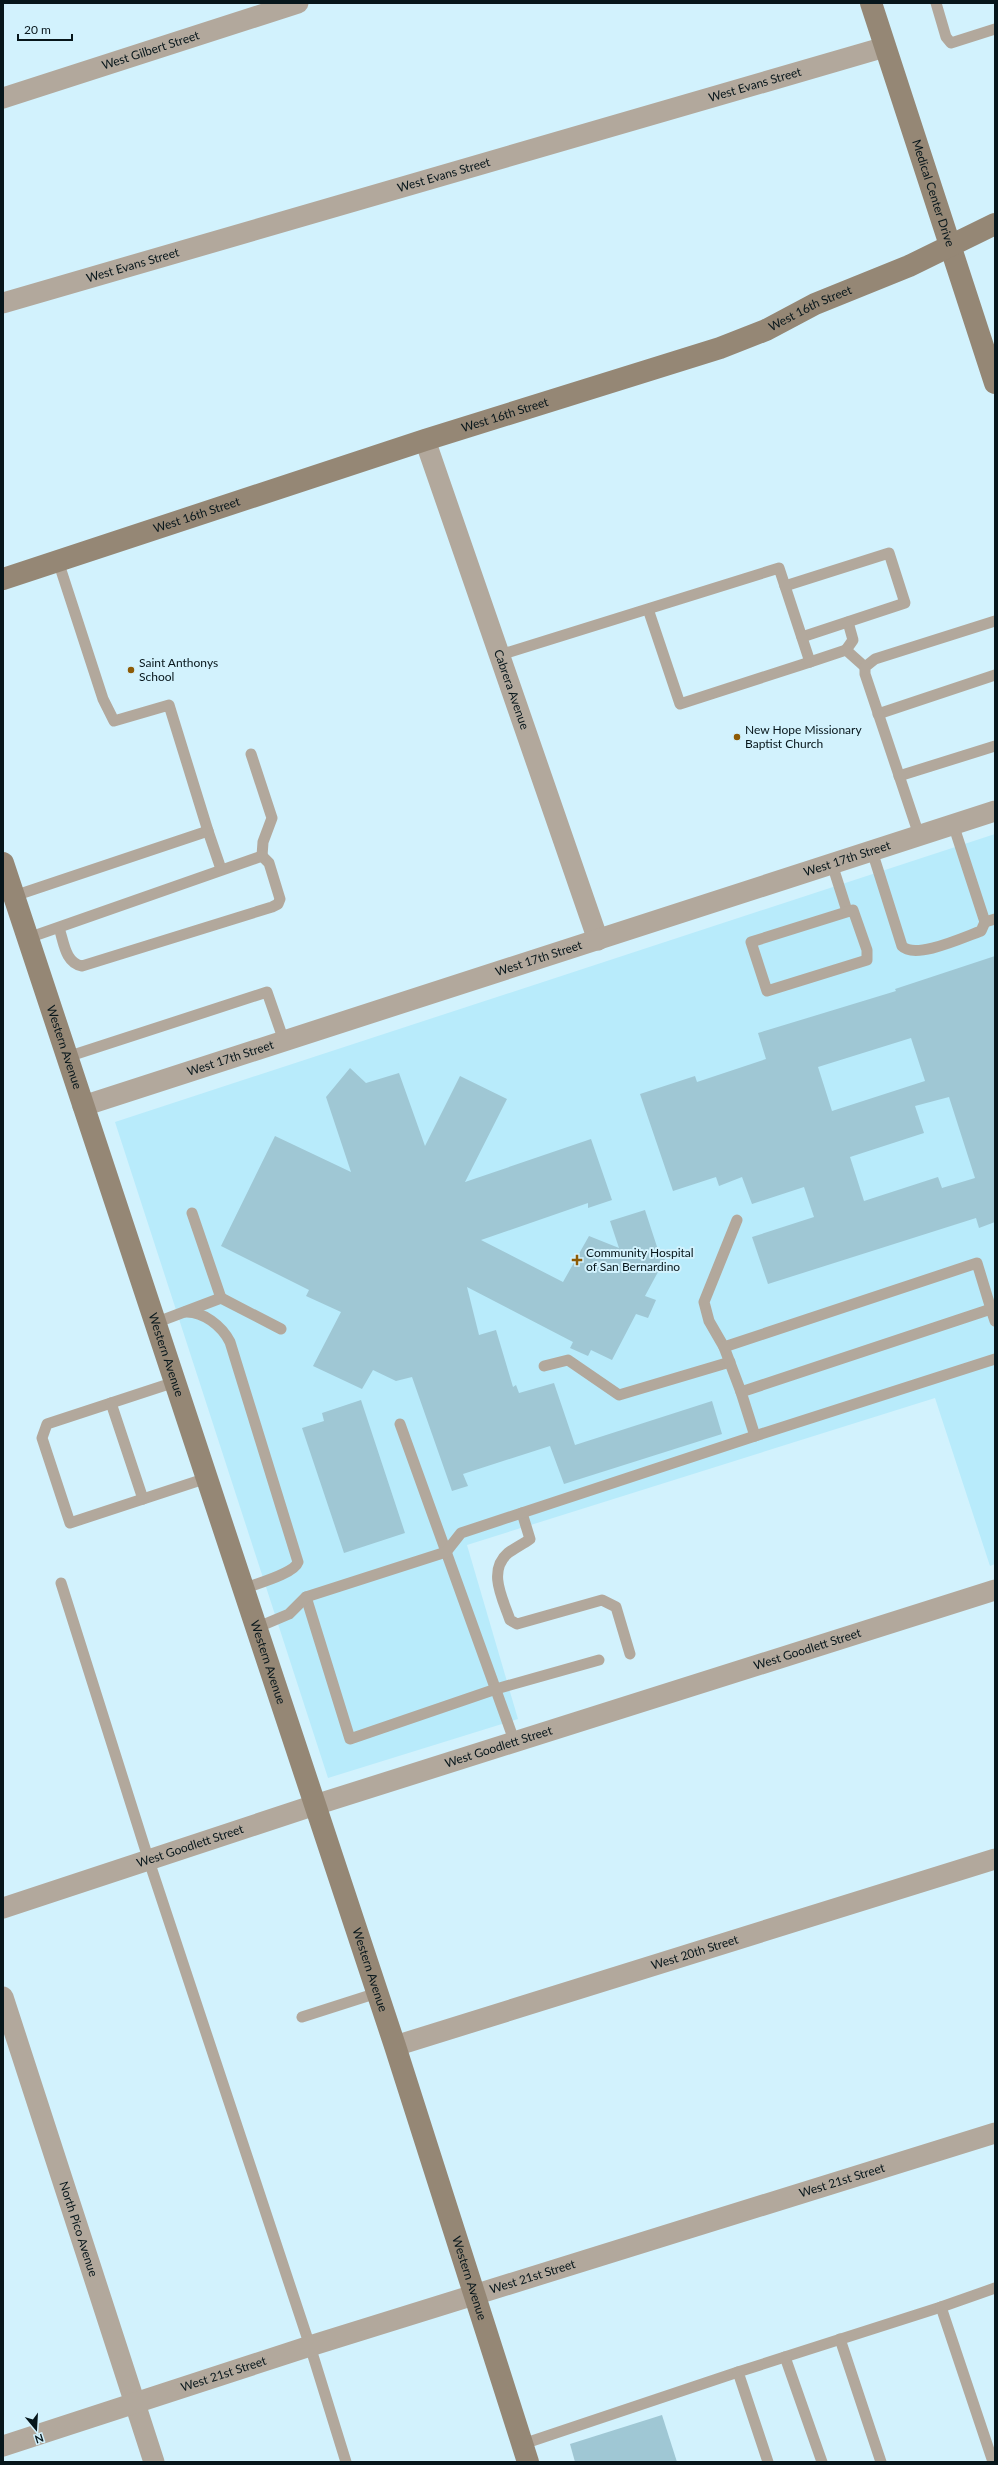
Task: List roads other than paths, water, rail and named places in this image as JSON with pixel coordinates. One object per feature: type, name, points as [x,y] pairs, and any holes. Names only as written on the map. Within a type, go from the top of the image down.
[{"type":"street","name":"West Gilbert Street","points":[[3,98],[298,3]]},
{"type":"street","name":"Medical Center Drive","points":[[871,3],[995,383]]},
{"type":"street","name":"West Evans Street","points":[[3,303],[885,47]]},
{"type":"street","name":"West 16th Street","points":[[3,579],[425,440],[720,348],[766,330],[815,304],[909,266],[995,224]]},
{"type":"street","name":"Cabrera Avenue","points":[[425,440],[598,940]]},
{"type":"street","name":"West 17th Street","points":[[83,1106],[995,811]]},
{"type":"street","name":"Western Avenue","points":[[7,879],[28,938],[377,1992],[526,2453]]},
{"type":"street","name":"West Goodlett Street","points":[[3,1908],[149,1861],[314,1805],[515,1743],[995,1590]]},
{"type":"street","name":"West 20th Street","points":[[394,2046],[995,1859]]},
{"type":"street","name":"North Pico Avenue","points":[[3,1996],[154,2462]]},
{"type":"street","name":"West 21st Street","points":[[3,2446],[310,2346],[995,2133]]},
{"type":"lane","points":[[936,3],[946,37],[951,43],[995,29]]},
{"type":"lane","points":[[785,586],[889,553],[905,603],[802,637]]},
{"type":"lane","points":[[58,561],[103,699],[114,721],[169,705],[208,832],[221,869]]},
{"type":"lane","points":[[500,655],[780,568],[810,662]]},
{"type":"lane","points":[[648,609],[680,704],[846,650],[853,640],[848,622]]},
{"type":"lane","points":[[865,667],[875,659],[995,621]]},
{"type":"lane","points":[[846,650],[865,667],[865,674],[919,836]]},
{"type":"lane","points":[[878,714],[995,675]]},
{"type":"lane","points":[[899,776],[995,746]]},
{"type":"lane","points":[[59,928],[69,960],[75,965],[82,966],[272,908],[278,904],[280,899],[269,863],[262,856],[263,842],[272,818],[251,754]]},
{"type":"lane","points":[[872,851],[902,946],[906,950],[915,952],[981,931],[990,920],[953,824]]},
{"type":"lane","points":[[7,879],[208,832]]},
{"type":"lane","points":[[28,938],[221,869],[262,856]]},
{"type":"lane","points":[[832,864],[847,910]]},
{"type":"lane","points":[[847,910],[853,910],[867,950],[867,960],[767,991],[751,942],[847,910]]},
{"type":"lane","points":[[67,1057],[267,992],[284,1041]]},
{"type":"lane","points":[[192,1213],[221,1298],[281,1329]]},
{"type":"lane","points":[[737,1220],[704,1302],[709,1321],[724,1347],[730,1362],[755,1436]]},
{"type":"lane","points":[[724,1347],[976,1263],[995,1321]]},
{"type":"lane","points":[[155,1323],[221,1298]]},
{"type":"lane","points":[[741,1392],[991,1309]]},
{"type":"lane","points":[[185,1312],[200,1315],[216,1324],[230,1342],[298,1562],[297,1566],[279,1575],[243,1588]]},
{"type":"lane","points":[[256,1628],[289,1614],[306,1597],[446,1552],[461,1533],[995,1359]]},
{"type":"lane","points":[[544,1366],[568,1360],[619,1395],[730,1362]]},
{"type":"lane","points":[[175,1382],[47,1424],[42,1438],[70,1523],[207,1478]]},
{"type":"lane","points":[[112,1403],[143,1499]]},
{"type":"lane","points":[[400,1424],[515,1743]]},
{"type":"lane","points":[[522,1513],[530,1539],[509,1552],[500,1561],[496,1577],[510,1620],[518,1624],[602,1600],[616,1607],[630,1654]]},
{"type":"lane","points":[[60,1583],[149,1861],[310,2346],[346,2462]]},
{"type":"lane","points":[[306,1597],[350,1739],[496,1689],[600,1660]]},
{"type":"lane","points":[[302,2017],[377,1992]]},
{"type":"lane","points":[[526,2453],[738,2372],[941,2307],[995,2288]]},
{"type":"lane","points":[[941,2307],[993,2462]]},
{"type":"lane","points":[[840,2339],[881,2462]]},
{"type":"lane","points":[[785,2357],[822,2462]]},
{"type":"lane","points":[[738,2372],[768,2462]]},
{"type":"place","name":"Saint Anthonys School","points":[[131,670]]},
{"type":"place","name":"New Hope Missionary Baptist Church","points":[[737,737]]},
{"type":"place","name":"Community Hospital of San Bernardino","points":[[577,1260]]}]
